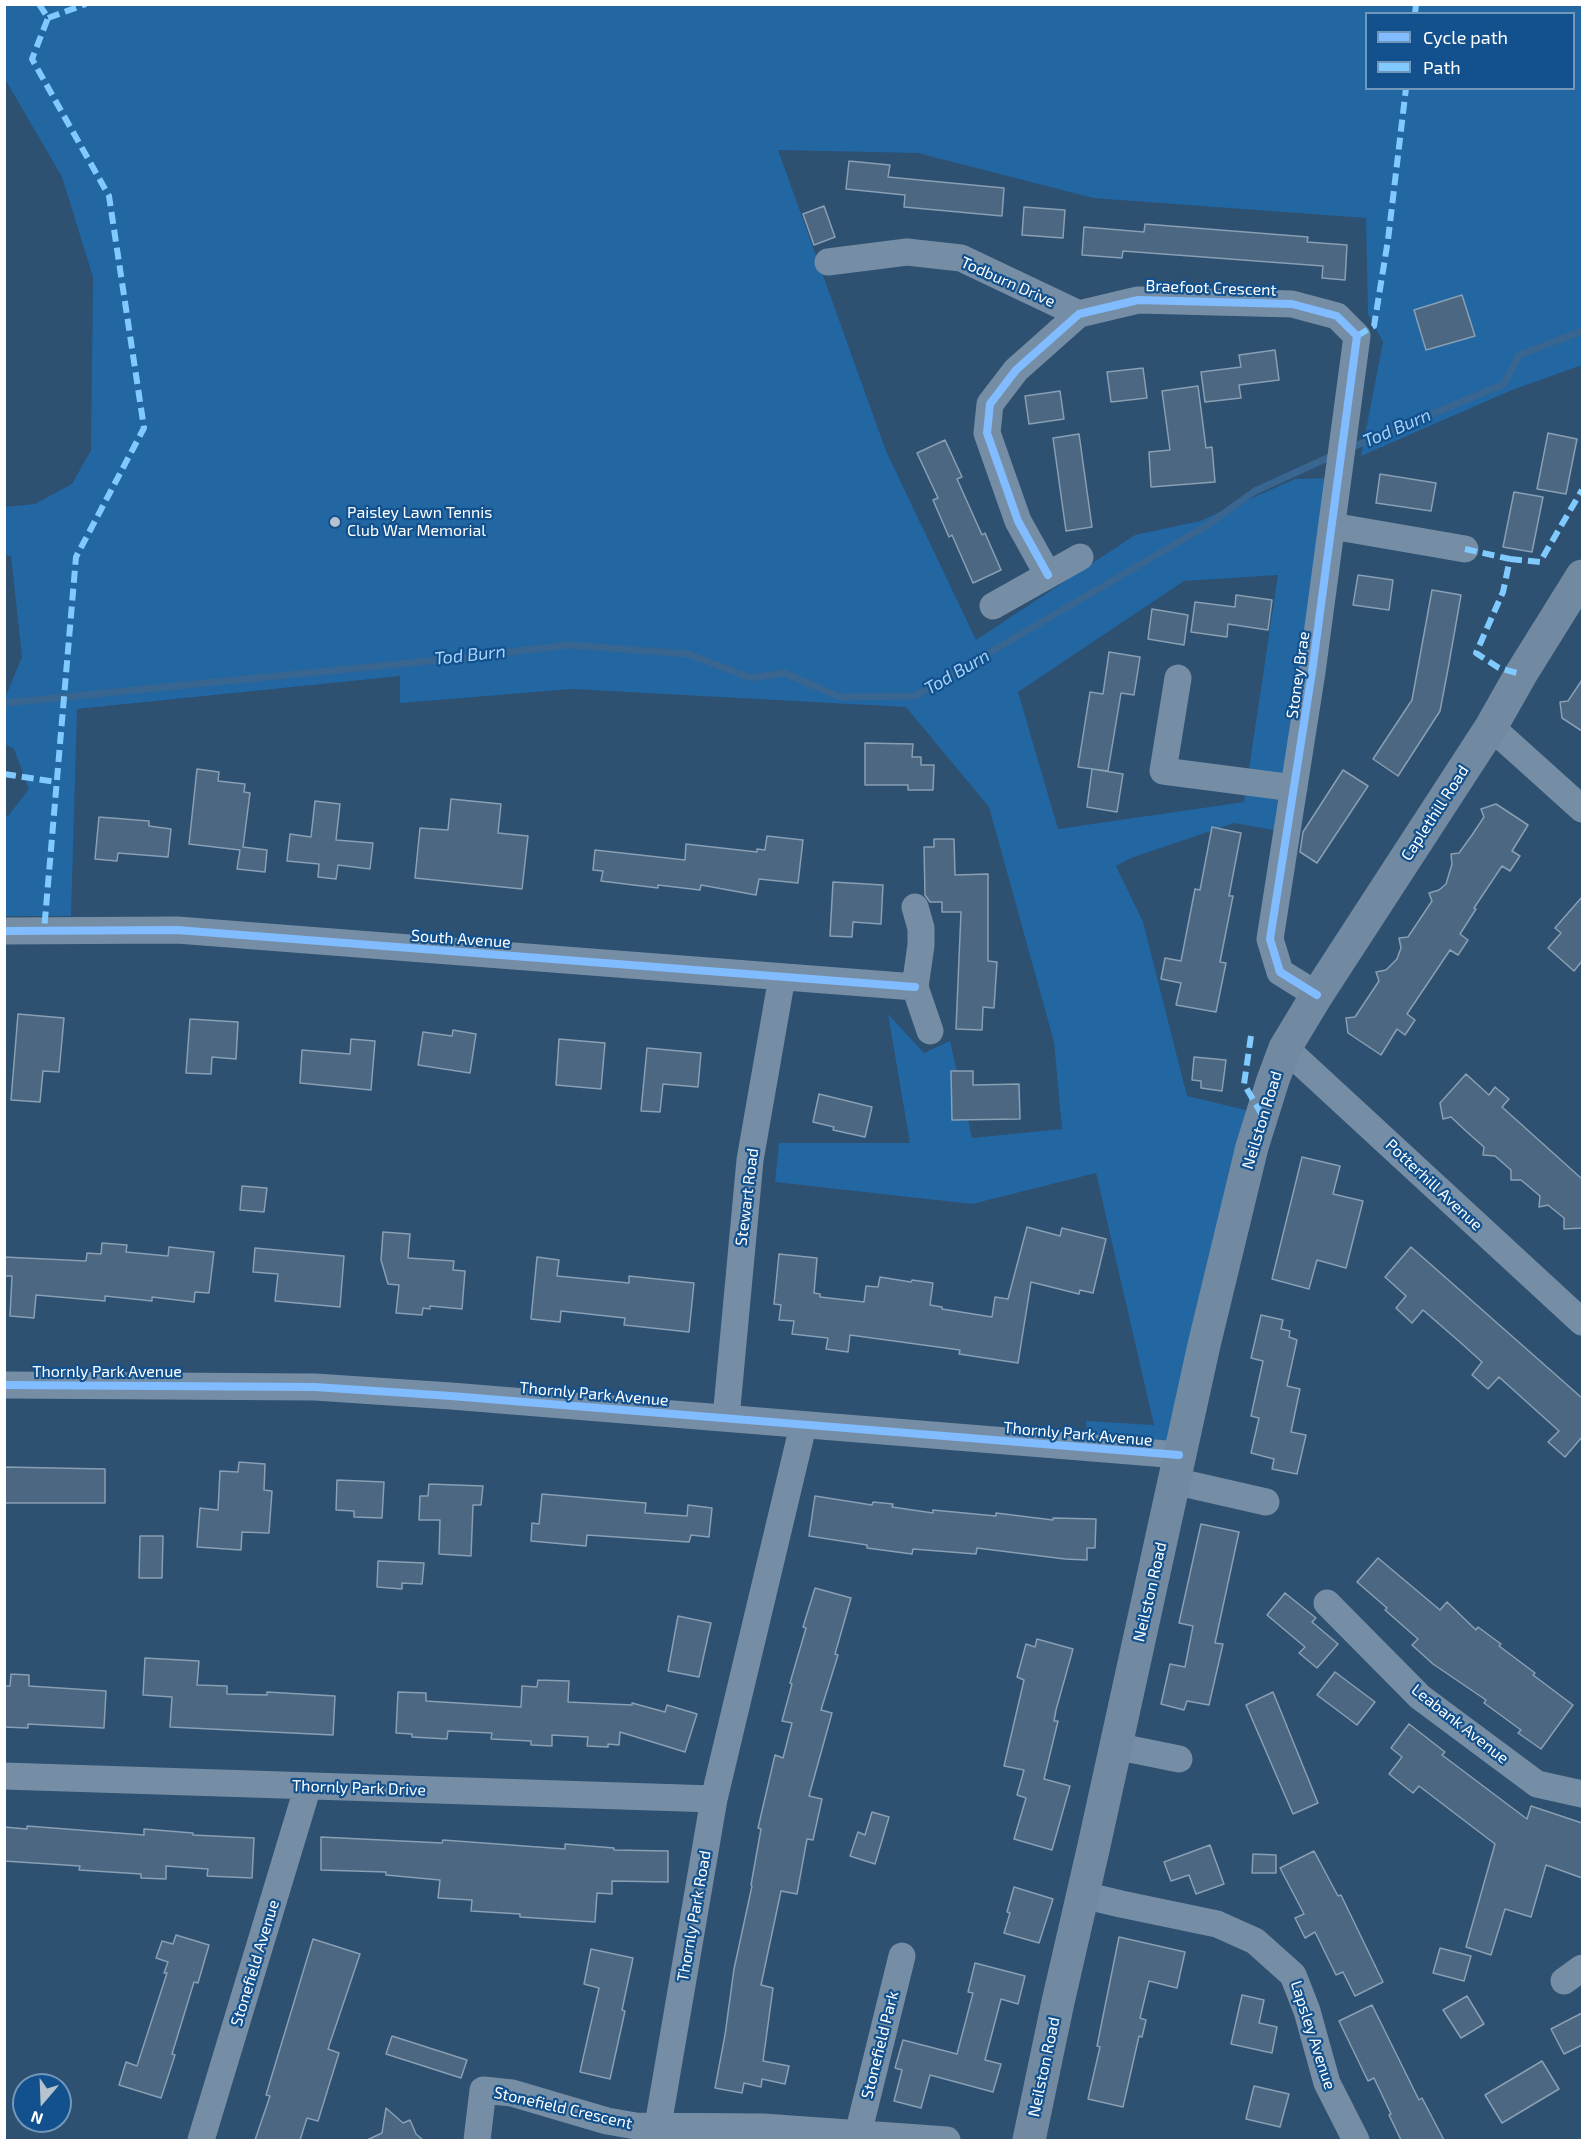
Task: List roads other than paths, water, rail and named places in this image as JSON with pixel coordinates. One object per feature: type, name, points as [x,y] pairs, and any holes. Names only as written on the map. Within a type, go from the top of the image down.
[{"type":"main road","name":"Caplethill Road","points":[[1285,1048],[1491,727],[1582,576]]},
{"type":"main road","name":"Neilston Road","points":[[1029,2140],[1055,2013],[1204,1345],[1252,1147],[1285,1048]]},
{"type":"street","name":"Todburn Drive","points":[[828,262],[907,252],[961,258],[1079,314]]},
{"type":"street","name":"Braefoot Crescent","points":[[1048,575],[1018,520],[987,433],[990,404],[1016,370],[1079,314],[1138,300],[1292,304],[1337,316],[1357,336]]},
{"type":"street","name":"Stoney Brae","points":[[1317,995],[1280,972],[1270,939],[1332,526],[1357,336]]},
{"type":"street","points":[[1332,526],[1465,549]]},
{"type":"street","points":[[993,606],[1080,557]]},
{"type":"street","points":[[1178,678],[1163,771],[1294,788]]},
{"type":"street","points":[[1491,727],[1582,809]]},
{"type":"street","points":[[915,906],[921,928],[915,987],[930,1031]]},
{"type":"street","name":"South Avenue","points":[[4,931],[177,930],[915,987]]},
{"type":"street","name":"Stewart Road","points":[[726,1418],[750,1160],[782,977]]},
{"type":"street","name":"Potterhill Avenue","points":[[1285,1048],[1582,1322]]},
{"type":"street","name":"Thornly Park Avenue","points":[[4,1385],[315,1387],[726,1418],[1177,1468],[1266,1502]]},
{"type":"street","name":"Thornly Park Road","points":[[658,2126],[714,1799],[803,1426]]},
{"type":"street","name":"Leabank Avenue","points":[[1327,1603],[1429,1704],[1537,1784],[1582,1794]]},
{"type":"street","points":[[1115,1746],[1179,1759]]},
{"type":"street","name":"Thornly Park Drive","points":[[4,1776],[714,1799]]},
{"type":"street","name":"Stonefield Avenue","points":[[201,2140],[308,1786]]},
{"type":"street","name":"Lapsley Avenue","points":[[1083,1894],[1121,1905],[1217,1924],[1255,1941],[1293,1975],[1307,2011],[1327,2083],[1356,2140]]},
{"type":"street","name":"Stonefield Park","points":[[858,2134],[902,1956]]},
{"type":"street","name":"Stonefield Crescent","points":[[477,2140],[483,2090],[512,2093],[540,2100],[607,2121],[636,2126],[658,2126]]},
{"type":"street","points":[[658,2126],[764,2134],[858,2134],[947,2140]]},
{"type":"waterway","name":"Tod Burn","points":[[1350,448],[1504,384],[1519,355],[1582,331]]},
{"type":"waterway","name":"Tod Burn","points":[[4,703],[460,658],[569,645],[688,654],[751,678],[784,673],[840,697],[915,696],[1206,526],[1255,491],[1334,455]]},
{"type":"place","name":"Paisley Lawn Tennis Club War Memorial","points":[[335,522]]}]
